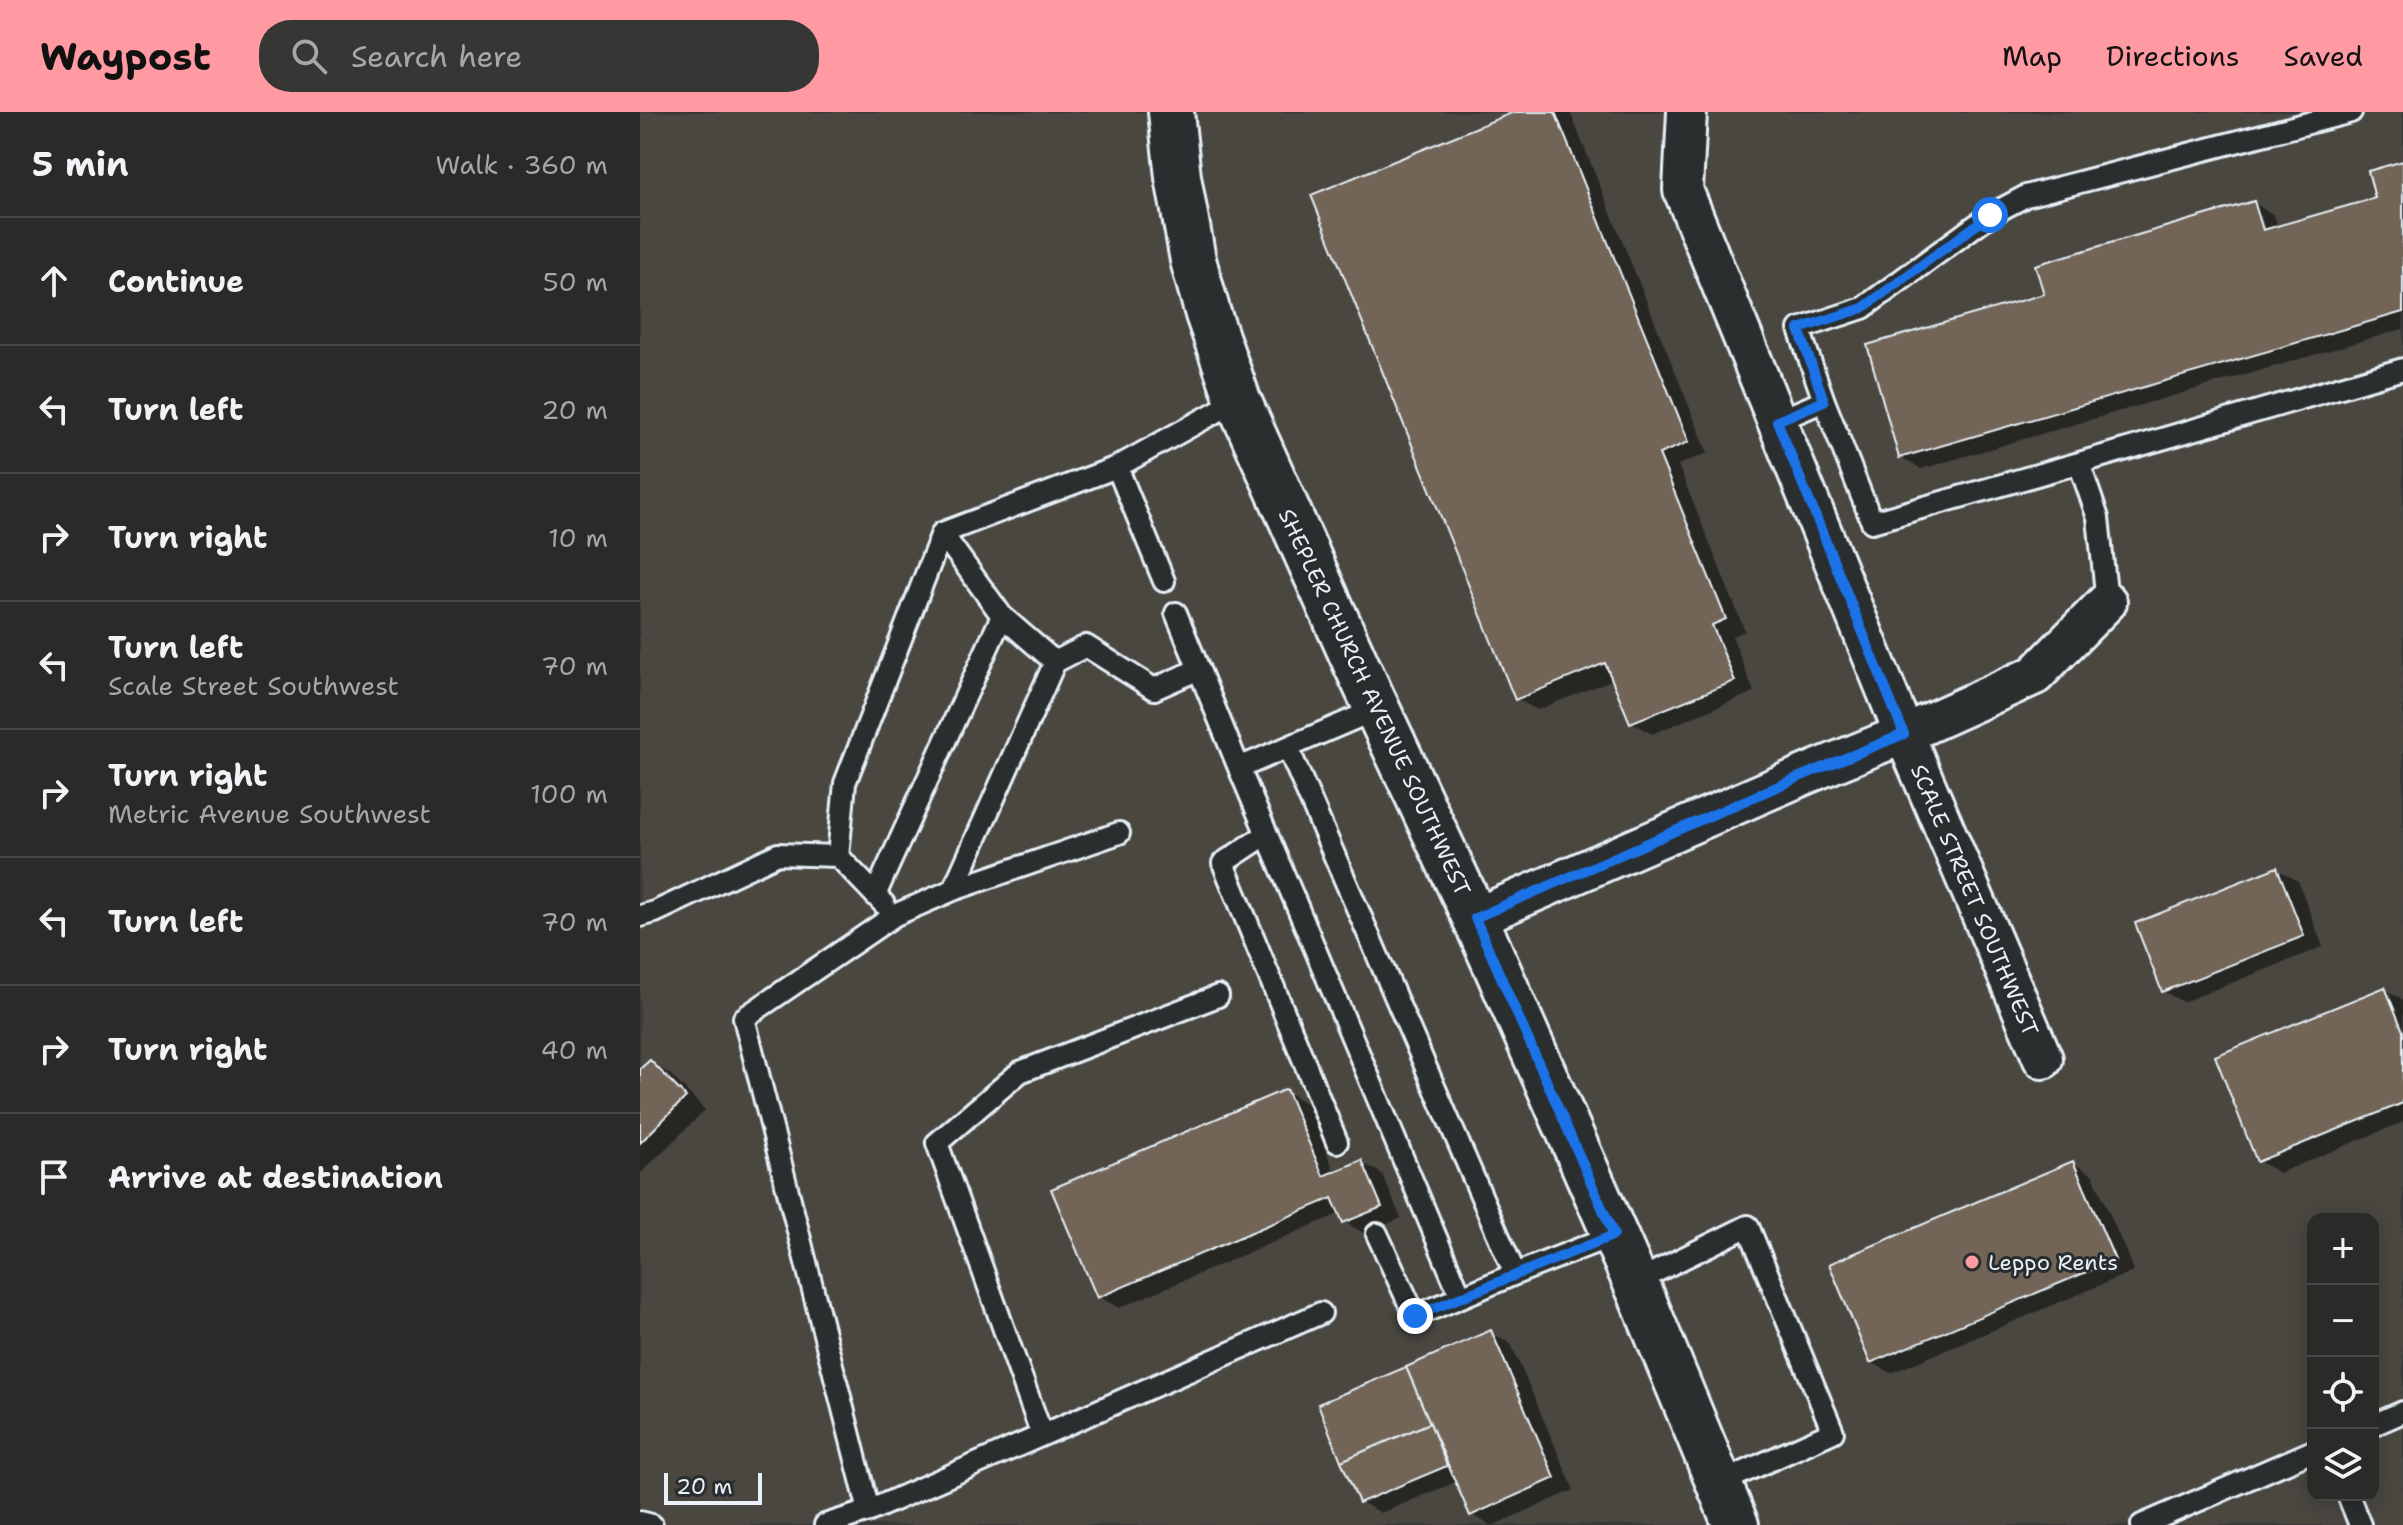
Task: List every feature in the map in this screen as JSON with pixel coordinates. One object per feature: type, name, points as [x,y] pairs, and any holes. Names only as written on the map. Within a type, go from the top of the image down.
[{"type":"street","name":"SHEPLER CHURCH AVENUE SOUTHWEST","points":[[1171,112],[1178,177],[1193,260],[1238,400],[1475,918],[1635,1282],[1736,1525]]},
{"type":"street","name":"SCALE STREET SOUTHWEST","points":[[1687,112],[1683,190],[1904,734],[2043,1059]]},
{"type":"street","points":[[1475,918],[2035,675],[2107,602]]},
{"type":"lane","points":[[2351,112],[2026,196],[1990,215],[1863,308],[1799,329],[1872,522],[2403,369]]},
{"type":"lane","points":[[838,856],[845,783],[942,533],[1117,467],[1238,400]]},
{"type":"lane","points":[[1777,421],[1824,401]]},
{"type":"lane","points":[[2079,463],[2098,518],[2107,602]]},
{"type":"lane","points":[[1117,467],[1164,581]]},
{"type":"lane","points":[[942,533],[1002,616],[1055,662]]},
{"type":"lane","points":[[1176,613],[1461,1297]]},
{"type":"lane","points":[[875,895],[1002,616]]},
{"type":"lane","points":[[953,890],[1055,662],[1086,646],[1154,689],[1199,669]]},
{"type":"lane","points":[[1239,768],[1377,709]]},
{"type":"lane","points":[[1288,748],[1515,1274]]},
{"type":"lane","points":[[869,1511],[744,1018],[895,915],[953,890],[1119,833]]},
{"type":"lane","points":[[1267,834],[1223,863],[1337,1142]]},
{"type":"lane","points":[[640,916],[655,912],[778,854],[838,856],[895,915]]},
{"type":"lane","points":[[1042,1435],[937,1143],[1020,1072],[1218,996]]},
{"type":"lane","points":[[1635,1282],[1748,1226],[1833,1432],[1720,1483]]},
{"type":"lane","points":[[1377,1234],[1415,1316],[1614,1235]]},
{"type":"lane","points":[[825,1525],[869,1511],[1321,1313]]},
{"type":"lane","points":[[2379,1422],[2403,1412]]},
{"type":"lane","points":[[2142,1525],[2307,1454]]},
{"type":"lane","points":[[2350,1501],[2360,1525]]},
{"type":"lane","points":[[640,1522],[652,1525]]},
{"type":"shaded area","points":[[640,112],[2403,112],[2403,1525],[640,1525]]},
{"type":"building","points":[[1514,112],[1555,112],[1689,442],[1659,454],[1726,619],[1712,625],[1735,681],[1630,723],[1605,663],[1515,700],[1311,195]]},
{"type":"building","points":[[2403,161],[2403,312],[1899,458],[1867,345],[2044,294],[2035,265],[2254,201],[2263,230],[2375,198],[2368,171]]},
{"type":"building","points":[[2277,867],[2304,936],[2162,992],[2135,923]]},
{"type":"building","points":[[2385,987],[2403,1031],[2403,1103],[2257,1162],[2215,1056]]},
{"type":"building","points":[[650,1060],[686,1097],[640,1143],[640,1069]]},
{"type":"building","points":[[1286,1089],[1323,1176],[1362,1160],[1382,1207],[1343,1223],[1332,1198],[1097,1298],[1051,1189]]},
{"type":"building","name":"Leppo Rents","points":[[2073,1161],[2115,1260],[1870,1363],[1829,1264]]},
{"type":"building","points":[[1491,1330],[1555,1478],[1470,1516],[1406,1367]]},
{"type":"building","points":[[1406,1367],[1430,1423],[1341,1461],[1318,1404]]},
{"type":"building","points":[[1430,1423],[1447,1466],[1359,1503],[1341,1461]]},
{"type":"place","name":"Leppo Rents","points":[[1972,1262]]},
{"type":"route","points":[[1415,1316],[1614,1235],[1475,918],[1904,734],[1777,421],[1824,401],[1799,329],[1863,308],[1990,215]]}]
